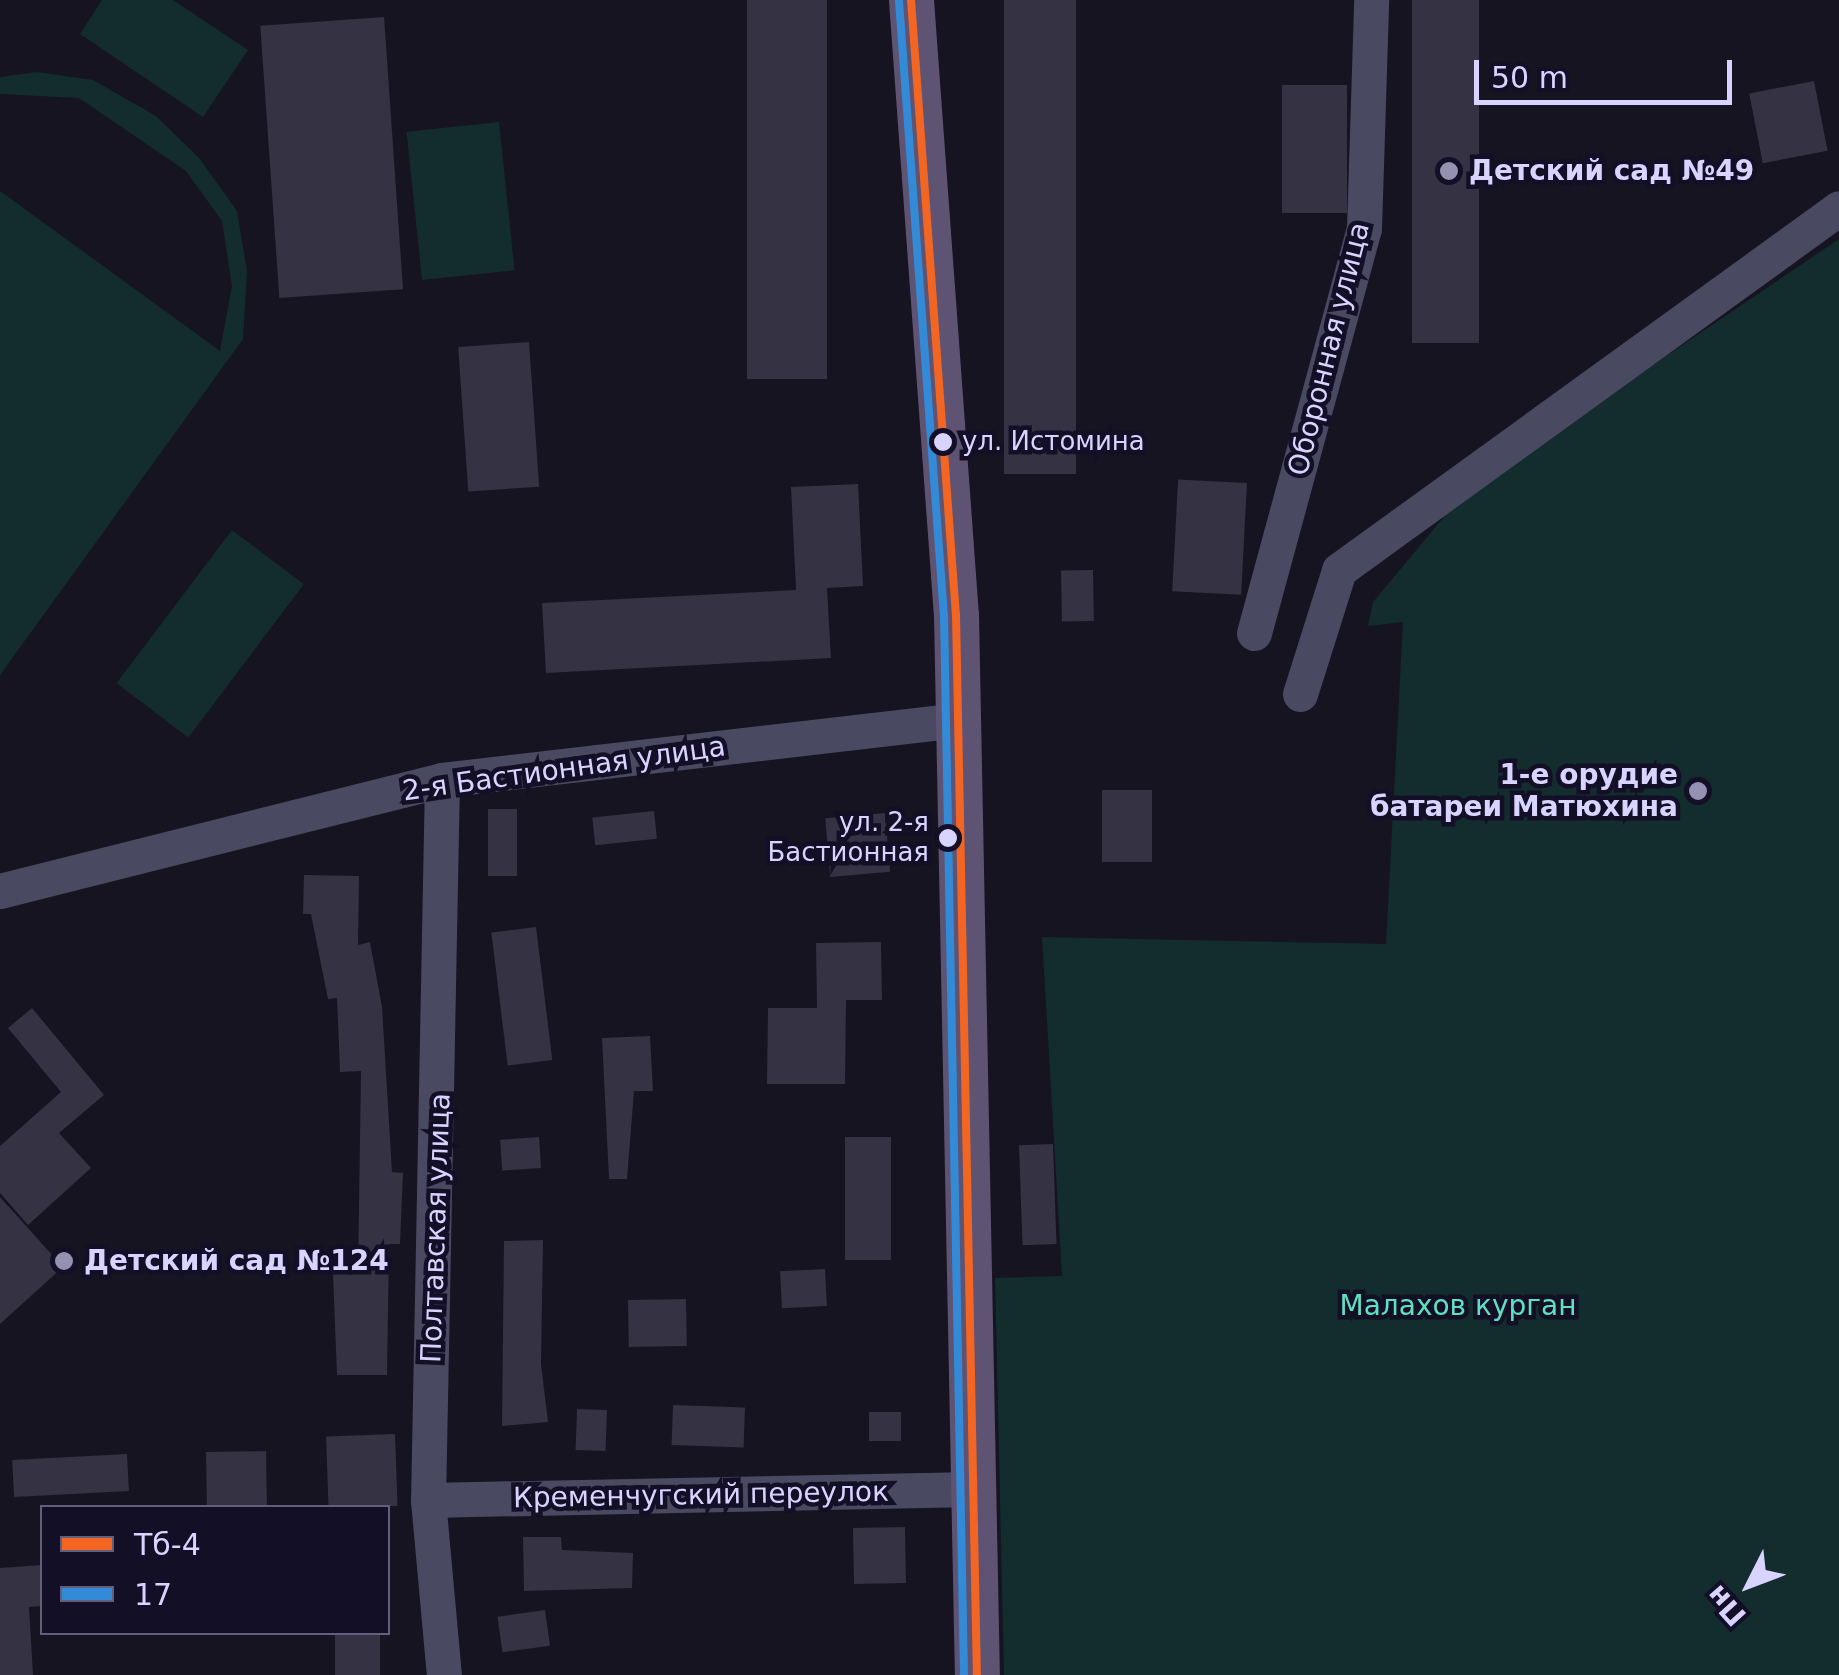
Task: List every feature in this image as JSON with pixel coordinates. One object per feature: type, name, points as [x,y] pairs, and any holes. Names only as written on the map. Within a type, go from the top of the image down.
[{"type":"main road","points":[[912,0],[954,595],[977,1675]]},
{"type":"street","name":"Оборонная улица","points":[[1254,633],[1364,228],[1371,0]]},
{"type":"street","points":[[1300,694],[1339,570],[1839,208]]},
{"type":"street","name":"2-я Бастионная улица","points":[[0,892],[442,780],[958,720]]},
{"type":"street","name":"Полтавская улица","points":[[442,780],[428,1500],[444,1675]]},
{"type":"street","name":"Кременчугский переулок","points":[[428,1500],[974,1489]]},
{"type":"green space","points":[[102,0],[173,0],[248,50],[203,117],[80,34]]},
{"type":"green space","points":[[37,72],[93,80],[156,116],[199,158],[237,211],[247,271],[243,339],[0,675],[0,191],[220,351],[232,286],[222,221],[186,171],[79,98],[0,94],[0,77]]},
{"type":"green space","points":[[499,122],[515,270],[422,280],[407,132]]},
{"type":"green space","name":"Малахов курган","points":[[1839,239],[1839,1675],[1004,1675],[995,1278],[1062,1276],[1042,937],[1386,944],[1403,622],[1368,626],[1373,602],[1464,493]]},
{"type":"green space","points":[[232,530],[304,584],[188,738],[116,683]]},
{"type":"building","points":[[747,0],[827,0],[827,379],[747,379]]},
{"type":"building","points":[[1004,0],[1076,0],[1076,474],[1004,474]]},
{"type":"building","name":"Детский сад №49","points":[[1412,0],[1479,0],[1479,343],[1412,343]]},
{"type":"building","points":[[384,17],[403,289],[279,298],[260,26]]},
{"type":"building","points":[[1814,81],[1828,151],[1763,163],[1749,94]]},
{"type":"building","points":[[1282,85],[1347,85],[1347,213],[1282,213]]},
{"type":"building","points":[[529,342],[539,487],[468,492],[458,347]]},
{"type":"building","points":[[1178,479],[1247,483],[1241,595],[1172,591]]},
{"type":"building","points":[[858,484],[863,586],[827,588],[831,658],[546,673],[542,603],[796,590],[791,487]]},
{"type":"building","points":[[1093,570],[1094,621],[1062,622],[1061,571]]},
{"type":"building","points":[[1102,790],[1152,790],[1152,862],[1102,862]]},
{"type":"building","points":[[488,809],[517,809],[517,876],[488,876]]},
{"type":"building","points":[[654,811],[657,839],[595,845],[592,817]]},
{"type":"building","points":[[885,813],[890,872],[830,877],[825,818]]},
{"type":"building","points":[[304,875],[359,876],[358,945],[370,942],[382,1007],[392,1172],[403,1173],[400,1244],[389,1244],[387,1375],[337,1375],[333,1274],[358,1274],[361,1071],[340,1072],[337,998],[328,999],[311,914],[303,914]]},
{"type":"building","points":[[536,927],[552,1060],[508,1065],[491,932]]},
{"type":"building","points":[[881,942],[882,1000],[846,1000],[845,1084],[767,1084],[768,1008],[817,1008],[816,943]]},
{"type":"building","points":[[32,1008],[104,1095],[59,1133],[91,1168],[28,1225],[0,1193],[0,1146],[61,1092],[8,1028]]},
{"type":"building","points":[[650,1036],[653,1091],[634,1091],[627,1179],[609,1179],[602,1038]]},
{"type":"building","points":[[539,1137],[541,1168],[502,1171],[500,1140]]},
{"type":"building","points":[[845,1137],[891,1137],[891,1260],[845,1260]]},
{"type":"building","points":[[1053,1144],[1056,1244],[1023,1245],[1019,1145]]},
{"type":"building","points":[[0,1197],[63,1267],[0,1324]]},
{"type":"building","points":[[543,1240],[541,1364],[548,1422],[502,1426],[504,1241]]},
{"type":"building","points":[[825,1269],[827,1306],[782,1308],[780,1271]]},
{"type":"building","points":[[686,1299],[687,1346],[629,1347],[628,1300]]},
{"type":"building","points":[[673,1405],[745,1408],[744,1447],[672,1445]]},
{"type":"building","points":[[577,1409],[607,1410],[606,1451],[576,1450]]},
{"type":"building","points":[[869,1412],[901,1412],[901,1441],[869,1441]]},
{"type":"building","points":[[395,1434],[398,1506],[328,1505],[326,1436]]},
{"type":"building","points":[[266,1451],[267,1505],[207,1505],[206,1452]]},
{"type":"building","points":[[127,1454],[129,1491],[14,1497],[12,1460]]},
{"type":"building","points":[[905,1527],[906,1583],[854,1584],[853,1528]]},
{"type":"building","points":[[523,1537],[561,1537],[562,1550],[633,1553],[632,1588],[524,1591]]},
{"type":"building","points":[[40,1565],[40,1606],[29,1607],[33,1675],[0,1675],[0,1568]]},
{"type":"building","points":[[545,1610],[550,1646],[502,1652],[497,1617]]},
{"type":"building","points":[[335,1635],[380,1635],[380,1675],[335,1675]]},
{"type":"transit line","name":"Тб-4","points":[[911,0],[956,615],[977,1675]]},
{"type":"transit line","name":"17","points":[[899,1],[944,616],[964,1675]]},
{"type":"place","name":"Детский сад №49","points":[[1449,171]]},
{"type":"place","name":"ул. Истомина","points":[[943,442]]},
{"type":"place","name":"1-е орудие батареи Матюхина","points":[[1698,791]]},
{"type":"place","name":"ул. 2-я Бастионная","points":[[948,838]]},
{"type":"place","name":"Детский сад №124","points":[[64,1261]]}]
